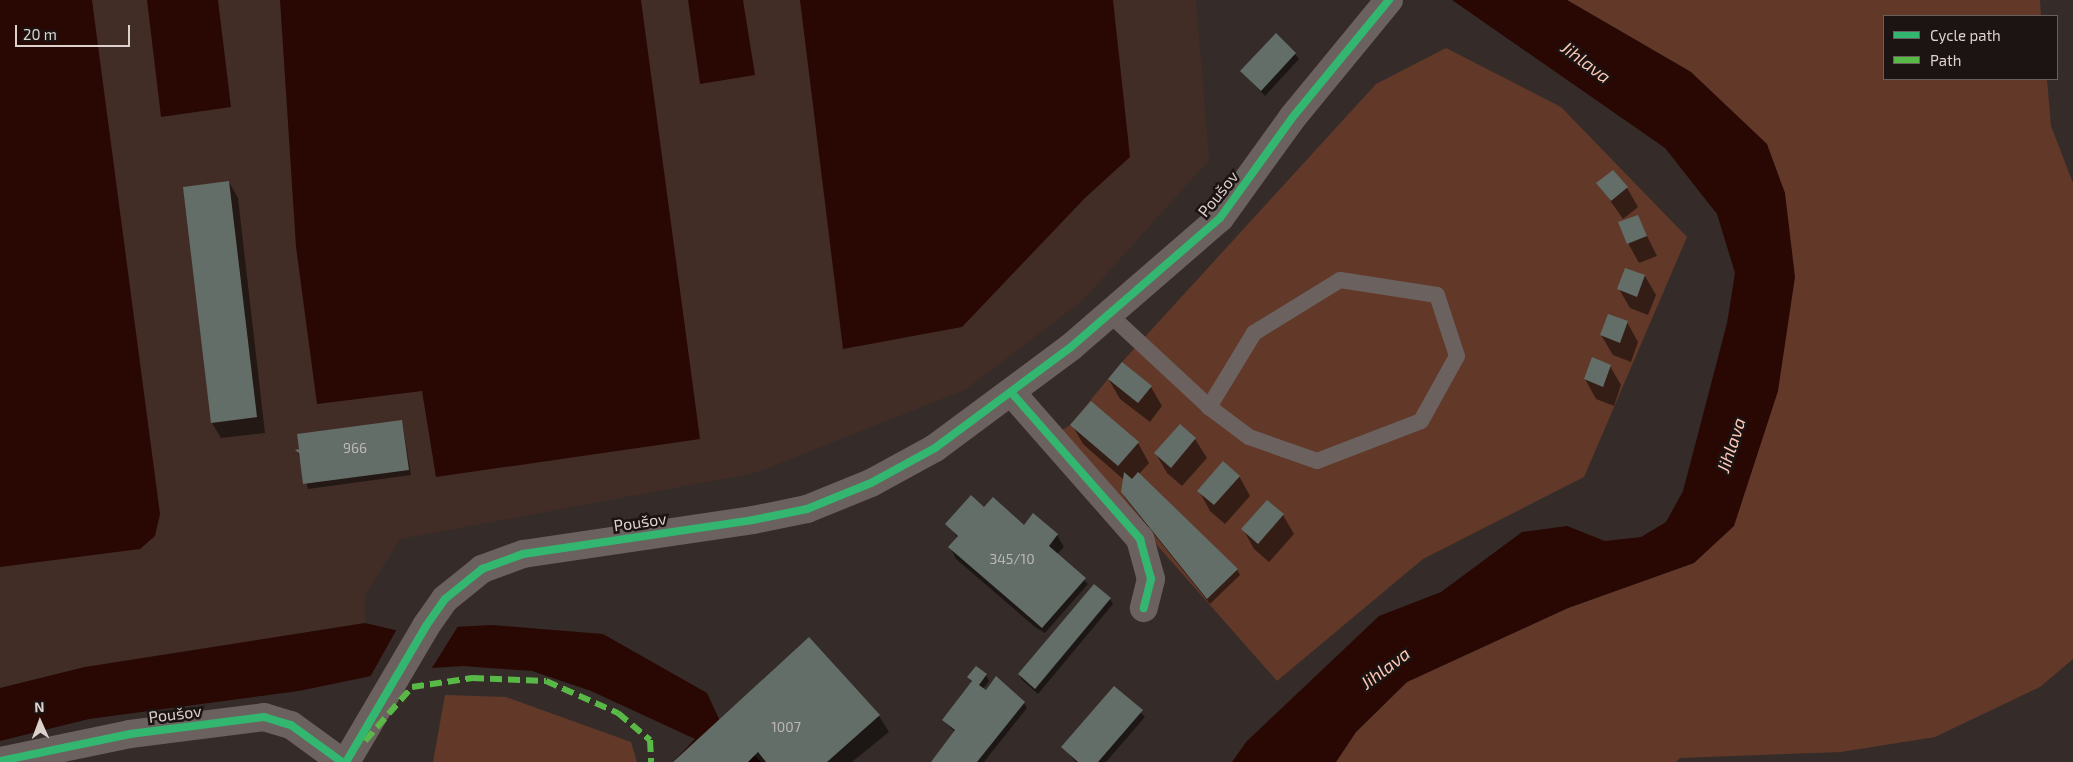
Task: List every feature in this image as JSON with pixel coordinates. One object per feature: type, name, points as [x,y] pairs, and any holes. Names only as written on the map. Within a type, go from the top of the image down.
[{"type":"street","name":"Poušov","points":[[346,762],[445,600],[482,569],[523,554],[753,520],[807,509],[871,483],[935,448],[1011,392],[1220,218],[1292,118],[1382,10]]},
{"type":"street","points":[[1011,392],[1140,539],[1150,579],[1144,608]]},
{"type":"street","name":"Poušov","points":[[0,761],[130,734],[264,717],[291,726],[342,762]]},
{"type":"lane","points":[[1108,313],[1209,407],[1248,437],[1317,461],[1422,421],[1458,356],[1437,295],[1340,280],[1254,333],[1209,407]]},
{"type":"shaded area","points":[[0,0],[1196,0],[1209,160],[1083,300],[964,390],[755,473],[400,539],[365,595],[365,623],[85,667],[0,688]]},
{"type":"shaded area","points":[[1567,0],[2040,0],[2041,15],[1883,15],[1883,80],[2047,80],[2051,126],[2073,183],[2073,659],[2040,687],[1935,737],[1841,752],[1680,758],[1676,762],[1336,762],[1356,732],[1407,682],[1568,608],[1694,563],[1778,391],[1691,72]]},
{"type":"shaded area","points":[[1446,48],[1561,107],[1687,237],[1584,477],[1423,559],[1277,681],[1058,433],[1070,425],[1122,362],[1376,84]]},
{"type":"shaded area","points":[[445,695],[506,697],[631,742],[637,762],[433,762]]},
{"type":"water","points":[[0,0],[92,0],[160,514],[155,536],[140,549],[0,567]]},
{"type":"water","points":[[147,0],[218,0],[231,107],[161,117]]},
{"type":"water","points":[[280,0],[641,0],[700,439],[436,477],[422,391],[317,404],[296,247]]},
{"type":"water","points":[[688,0],[743,0],[755,75],[700,84]]},
{"type":"water","points":[[800,0],[1113,0],[1130,157],[1085,198],[962,327],[843,349]]},
{"type":"water","name":"Jihlava","points":[[1452,0],[1567,0],[1691,72],[1767,144],[1785,193],[1795,277],[1778,391],[1734,526],[1694,563],[1568,608],[1407,682],[1356,732],[1336,762],[1232,762],[1246,742],[1379,616],[1441,592],[1522,532],[1567,526],[1605,541],[1641,537],[1666,522],[1683,491],[1727,323],[1735,273],[1717,214],[1665,148]]},
{"type":"water","points":[[365,623],[395,630],[492,625],[603,634],[707,693],[720,721],[761,762],[673,762],[695,739],[591,691],[532,671],[463,666],[400,670],[299,691],[89,719],[0,741],[0,688],[85,667]]},
{"type":"pier","points":[[460,623],[430,671],[369,679],[398,627]]},
{"type":"building","points":[[1276,33],[1296,53],[1261,91],[1240,71]]},
{"type":"building","points":[[1613,170],[1628,187],[1611,201],[1596,183]]},
{"type":"building","points":[[229,181],[257,417],[211,423],[183,187]]},
{"type":"building","points":[[1638,215],[1647,236],[1627,244],[1618,222]]},
{"type":"building","points":[[1625,268],[1645,275],[1637,297],[1617,289]]},
{"type":"building","points":[[1608,314],[1628,321],[1620,343],[1600,335]]},
{"type":"building","points":[[1592,357],[1611,365],[1603,387],[1584,379]]},
{"type":"building","points":[[1122,362],[1152,386],[1138,403],[1108,379]]},
{"type":"building","points":[[1091,401],[1139,442],[1118,466],[1070,425]]},
{"type":"building","points":[[402,420],[409,470],[303,484],[299,453],[295,450],[299,449],[297,434]]},
{"type":"building","points":[[1180,424],[1196,438],[1171,468],[1154,453]]},
{"type":"building","points":[[1223,461],[1240,476],[1214,505],[1197,491]]},
{"type":"building","points":[[1124,472],[1132,479],[1138,472],[1238,569],[1207,599],[1121,492]]},
{"type":"building","points":[[971,495],[984,507],[993,497],[1024,525],[1033,513],[1058,534],[1049,546],[1086,578],[1042,628],[948,547],[958,536],[945,524]]},
{"type":"building","points":[[1267,500],[1284,514],[1258,544],[1241,529]]},
{"type":"building","points":[[1094,584],[1111,598],[1035,689],[1018,674]]},
{"type":"building","points":[[809,637],[880,715],[827,762],[766,762],[758,752],[748,762],[673,762]]},
{"type":"building","points":[[976,666],[987,674],[979,685],[986,690],[996,676],[1025,702],[977,762],[931,762],[955,730],[942,720],[972,681],[967,677]]},
{"type":"building","points":[[1114,686],[1143,710],[1098,762],[1078,762],[1061,747]]},
{"type":"marked path","points":[[365,741],[412,687],[472,678],[546,681],[618,713],[650,740],[651,762]]},
{"type":"cycle path","points":[[346,762],[426,626],[445,599],[482,569],[523,554],[753,520],[807,509],[871,483],[935,448],[1071,347],[1220,218],[1292,118],[1389,0]]},
{"type":"cycle path","points":[[1011,392],[1140,539],[1151,579],[1144,608]]},
{"type":"cycle path","points":[[0,761],[130,734],[264,717],[291,725],[342,762]]}]
